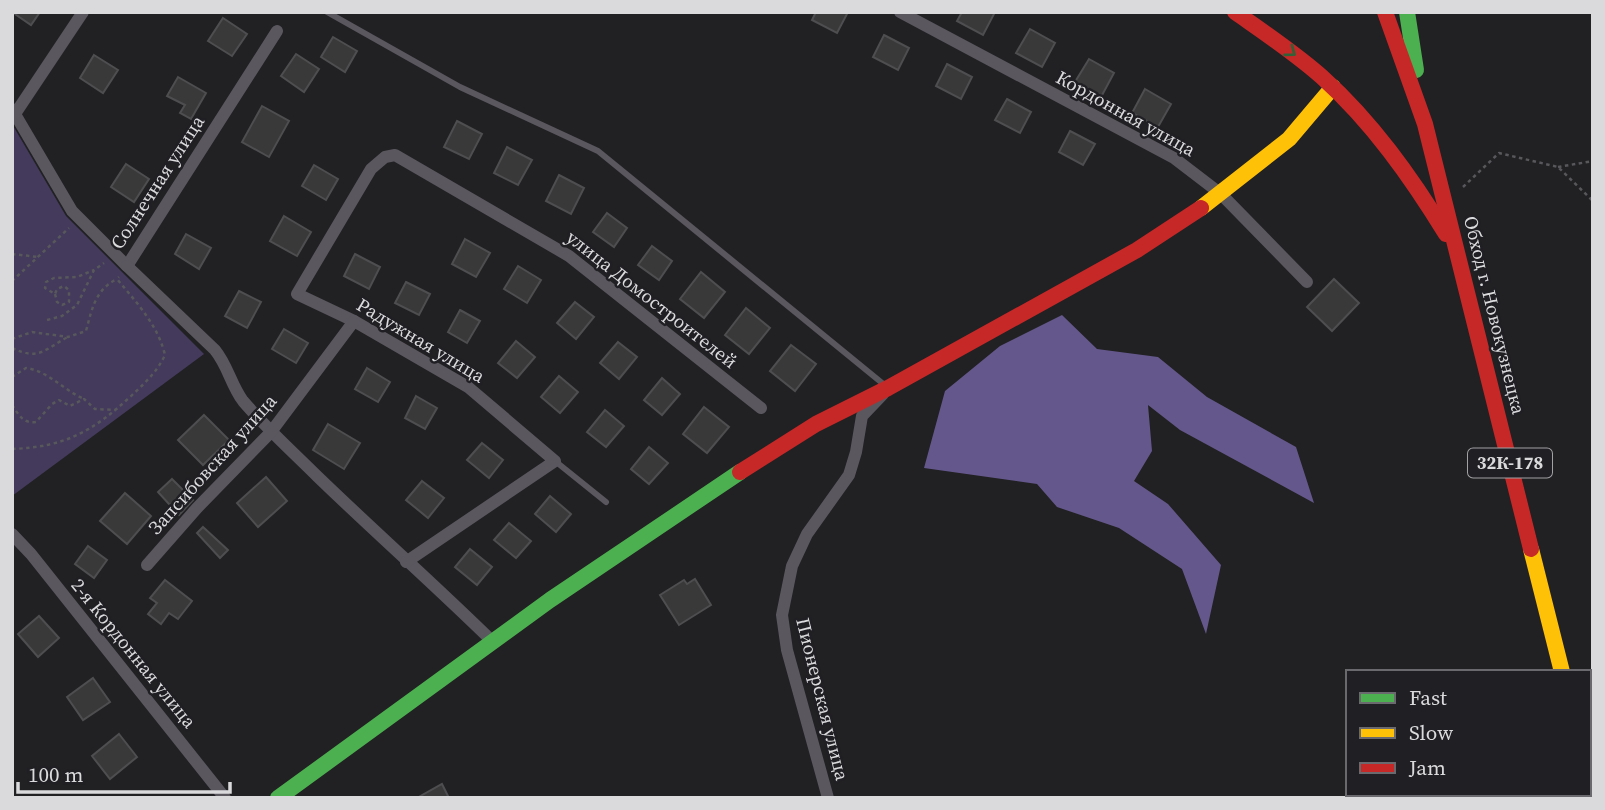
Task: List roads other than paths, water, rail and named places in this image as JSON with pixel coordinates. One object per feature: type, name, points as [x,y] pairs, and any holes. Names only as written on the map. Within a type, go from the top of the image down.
[{"type":"street","name":"Солнечная улица","points":[[83,12],[13,112],[72,211],[127,266],[277,31]]},
{"type":"street","name":"Кордонная улица","points":[[900,12],[1174,158],[1221,194],[1307,282]]},
{"type":"street","points":[[1235,12],[1296,55],[1334,87],[1393,153],[1420,190],[1458,254]]},
{"type":"street","name":"Обход г. Новокузнецка","points":[[1385,12],[1425,124],[1562,670]]},
{"type":"street","points":[[1407,12],[1425,124]]},
{"type":"street","points":[[278,798],[550,600],[740,471],[816,424],[888,388],[1137,250],[1221,194],[1289,139],[1334,87]]},
{"type":"street","name":"улица Домостроителей","points":[[371,169],[385,157],[395,155],[569,256],[761,408]]},
{"type":"street","name":"Радужная улица","points":[[371,169],[297,294],[354,321],[468,387],[555,461]]},
{"type":"street","points":[[127,266],[224,360],[230,380],[242,399],[271,432],[493,642]]},
{"type":"street","name":"Запсибовская улица","points":[[147,565],[197,508],[271,432],[354,321]]},
{"type":"street","name":"Пионерская улица","points":[[828,798],[787,650],[782,615],[792,566],[807,534],[849,475],[862,416],[888,388]]},
{"type":"street","points":[[406,562],[555,461]]},
{"type":"street","name":"2-я Кордонная улица","points":[[12,534],[31,554],[225,798]]},
{"type":"lane","points":[[327,12],[460,88],[598,151],[888,388]]},
{"type":"lane","points":[[555,461],[606,502]]}]
